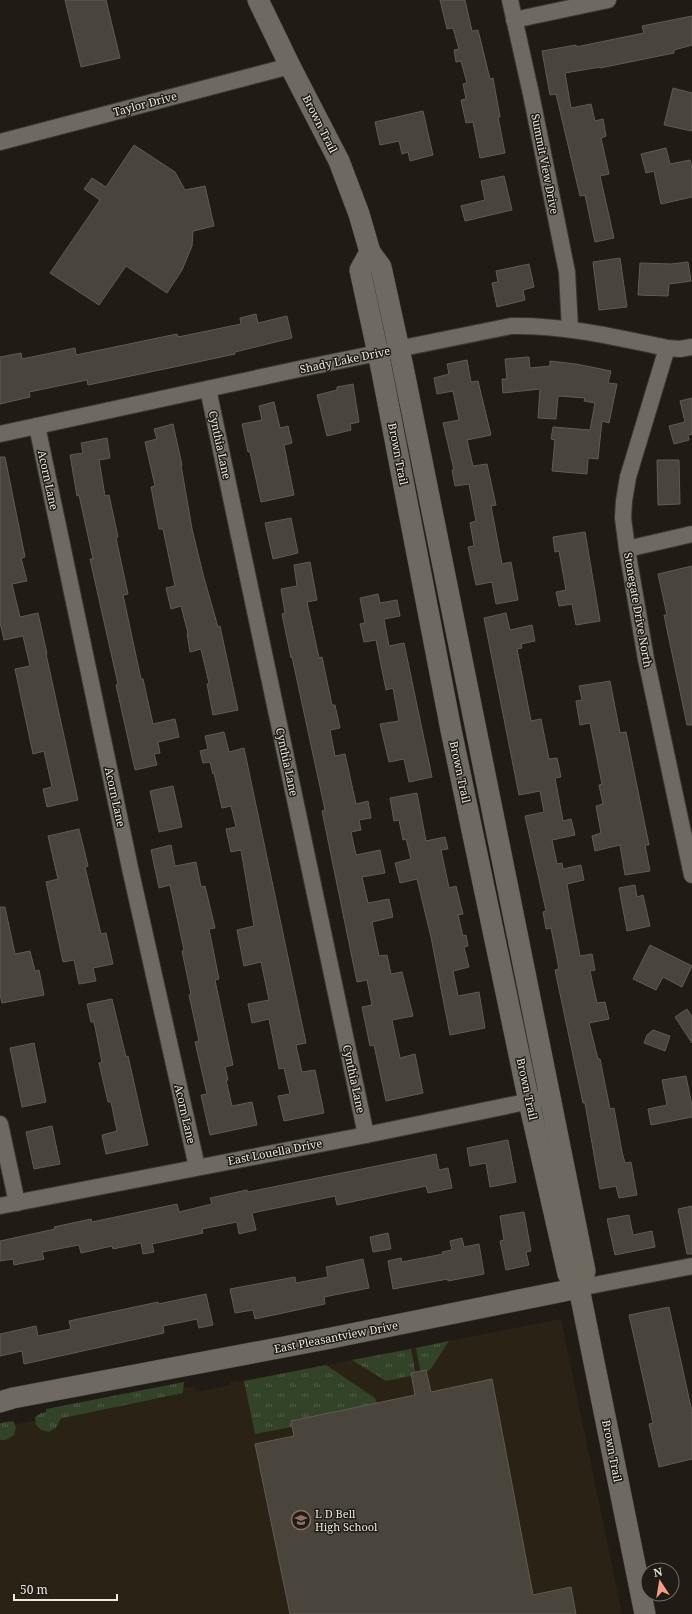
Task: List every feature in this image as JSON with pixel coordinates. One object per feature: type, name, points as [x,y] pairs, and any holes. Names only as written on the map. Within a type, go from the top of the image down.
[{"type":"street","name":"Brown Trail","points":[[258,0],[339,161],[359,214],[370,252],[381,267],[399,348],[585,1271],[579,1288]]},
{"type":"street","name":"Summit View Drive","points":[[510,0],[531,94],[567,272],[570,329]]},
{"type":"street","points":[[514,20],[608,0]]},
{"type":"street","name":"Taylor Drive","points":[[0,142],[290,66]]},
{"type":"street","name":"Brown Trail","points":[[370,252],[360,270],[378,353],[451,730],[529,1102],[568,1274],[579,1288],[646,1614]]},
{"type":"street","name":"Shady Lake Drive","points":[[0,434],[399,348],[511,326],[536,325],[570,329],[667,348],[680,349],[692,347]]},
{"type":"street","name":"Stonegate Drive North","points":[[667,348],[628,477],[624,501],[624,518],[627,549],[646,659],[692,875]]},
{"type":"street","name":"Cynthia Lane","points":[[208,389],[366,1135]]},
{"type":"street","name":"Acorn Lane","points":[[37,426],[128,860],[196,1167]]},
{"type":"street","points":[[627,549],[692,534]]},
{"type":"street","points":[[451,730],[475,724]]},
{"type":"street","name":"East Louella Drive","points":[[0,1206],[366,1135],[550,1097]]},
{"type":"street","points":[[0,1124],[17,1203]]},
{"type":"street","name":"East Pleasantview Drive","points":[[0,1402],[13,1398],[326,1339],[692,1266]]},
{"type":"shaded area","name":"L D Bell High School","points":[[561,1319],[622,1614],[0,1614],[0,1424],[2,1427],[48,1418],[48,1414],[194,1386],[196,1392],[230,1385],[230,1382],[237,1380],[238,1382]]},
{"type":"green space","points":[[449,1341],[430,1370],[421,1374],[416,1348]]},
{"type":"green space","points":[[411,1349],[416,1375],[386,1381],[352,1360]]},
{"type":"green space","points":[[326,1365],[375,1398],[377,1403],[291,1421],[292,1427],[255,1434],[244,1381]]},
{"type":"green space","points":[[184,1382],[183,1393],[61,1418],[56,1428],[49,1432],[41,1430],[36,1425],[35,1417],[46,1412],[46,1409]]},
{"type":"green space","points":[[13,1421],[16,1427],[14,1435],[6,1440],[0,1440],[0,1423]]},
{"type":"building","points":[[65,0],[106,0],[120,58],[81,67]]},
{"type":"building","points":[[440,0],[465,0],[472,31],[478,30],[490,79],[493,78],[500,117],[498,117],[505,153],[480,158],[473,122],[466,123],[461,100],[466,99],[463,84],[467,83],[461,61],[456,62],[454,50],[459,49],[453,28],[447,29]]},
{"type":"building","points":[[692,16],[692,45],[674,50],[674,53],[600,68],[565,73],[571,108],[591,104],[595,121],[603,119],[606,136],[601,138],[609,174],[600,176],[614,238],[595,242],[585,195],[580,196],[556,94],[550,95],[542,51],[576,45],[576,47],[644,33],[642,26]]},
{"type":"building","points":[[673,88],[692,93],[692,131],[664,125]]},
{"type":"building","points":[[423,111],[433,155],[410,161],[408,152],[402,154],[399,141],[380,145],[375,122]]},
{"type":"building","points":[[134,145],[175,172],[185,190],[205,186],[214,226],[193,231],[192,246],[182,270],[167,293],[126,266],[99,305],[50,273],[100,200],[84,189],[92,178],[106,187]]},
{"type":"building","points":[[666,148],[670,164],[690,160],[692,168],[692,197],[661,204],[654,171],[646,173],[641,154]]},
{"type":"building","points":[[504,176],[512,210],[465,221],[461,206],[485,200],[481,181]]},
{"type":"building","points":[[620,258],[627,307],[599,310],[593,262]]},
{"type":"building","points":[[688,262],[691,281],[669,284],[668,296],[638,295],[640,263],[671,264]]},
{"type":"building","points":[[529,264],[534,287],[523,290],[525,300],[497,307],[492,283],[498,282],[496,271]]},
{"type":"building","points":[[256,314],[258,323],[287,316],[292,338],[235,352],[235,354],[88,385],[87,380],[29,392],[30,397],[0,404],[0,357],[21,353],[22,359],[75,348],[76,355],[177,334],[178,337],[241,324],[240,318]]},
{"type":"building","points":[[529,357],[530,368],[550,366],[550,361],[576,364],[611,371],[608,383],[617,384],[609,423],[602,421],[598,459],[588,458],[587,474],[552,471],[555,440],[551,439],[553,427],[590,430],[595,403],[584,401],[585,398],[558,396],[556,419],[538,418],[540,389],[503,393],[502,379],[507,379],[505,359]]},
{"type":"building","points":[[467,360],[471,382],[478,381],[491,435],[467,440],[473,466],[487,464],[496,505],[491,506],[502,564],[511,562],[518,600],[496,604],[492,582],[476,585],[468,547],[474,546],[470,523],[476,521],[469,484],[455,486],[452,470],[454,470],[443,423],[459,420],[453,391],[437,394],[434,378],[449,374],[447,364]]},
{"type":"building","points":[[353,384],[359,422],[350,424],[351,430],[327,436],[317,395],[337,390],[337,387]]},
{"type":"building","points":[[692,398],[692,434],[688,435],[689,440],[674,444],[669,426],[685,422],[680,401]]},
{"type":"building","points":[[274,402],[280,428],[288,426],[292,443],[284,445],[294,495],[261,502],[242,424],[262,420],[259,406]]},
{"type":"building","points":[[173,424],[182,465],[192,529],[218,627],[220,626],[238,710],[213,715],[207,684],[209,683],[201,649],[190,652],[188,633],[181,606],[171,609],[166,588],[175,586],[163,529],[159,529],[151,487],[155,486],[145,442],[157,439],[154,429]]},
{"type":"building","points":[[107,438],[110,458],[99,460],[105,496],[109,495],[118,537],[116,538],[128,594],[123,595],[141,679],[143,679],[153,724],[175,719],[179,737],[158,742],[160,753],[154,754],[157,765],[135,770],[116,685],[118,684],[90,559],[93,559],[79,495],[77,496],[70,455],[83,453],[81,443]]},
{"type":"building","points":[[0,457],[5,457],[25,557],[21,558],[27,581],[12,584],[20,617],[38,613],[78,800],[47,807],[43,789],[52,787],[44,751],[33,754],[15,669],[30,666],[23,636],[4,640],[0,622]]},
{"type":"building","points":[[657,460],[679,460],[680,504],[658,505]]},
{"type":"building","points":[[291,518],[298,553],[273,559],[265,523]]},
{"type":"building","points":[[585,532],[600,621],[576,625],[572,604],[559,606],[556,592],[566,590],[559,551],[555,552],[553,537]]},
{"type":"building","points":[[310,562],[317,600],[307,602],[319,658],[322,657],[332,705],[335,705],[340,728],[330,730],[335,756],[345,754],[356,804],[368,801],[371,818],[359,820],[361,830],[351,832],[356,855],[380,850],[385,873],[362,877],[368,903],[389,899],[393,917],[372,922],[379,956],[387,955],[391,974],[402,972],[413,1016],[392,1020],[400,1058],[415,1054],[423,1093],[386,1101],[374,1045],[370,1046],[362,1007],[372,1005],[367,980],[357,982],[322,811],[325,810],[282,614],[285,613],[281,589],[297,586],[294,565]]},
{"type":"building","points":[[692,566],[692,725],[687,725],[664,615],[667,615],[658,574]]},
{"type":"building","points":[[378,594],[380,603],[397,600],[400,616],[384,619],[389,646],[404,643],[432,777],[409,782],[404,759],[389,762],[380,724],[399,721],[393,688],[386,690],[376,640],[364,642],[360,624],[365,623],[360,598]]},
{"type":"building","points":[[506,613],[510,630],[532,625],[535,641],[521,644],[522,648],[517,649],[531,721],[541,719],[549,759],[557,758],[561,777],[555,778],[563,821],[571,819],[575,835],[552,840],[557,864],[562,863],[563,869],[581,865],[584,880],[567,884],[570,902],[580,956],[592,954],[595,970],[590,971],[597,1003],[605,1002],[609,1019],[589,1023],[598,1059],[600,1059],[610,1109],[614,1108],[625,1163],[631,1162],[637,1195],[619,1198],[616,1186],[600,1189],[585,1103],[583,1103],[555,970],[559,969],[551,928],[546,929],[543,912],[546,911],[525,816],[544,812],[540,791],[519,795],[484,618]]},
{"type":"building","points":[[610,681],[620,733],[626,732],[649,845],[645,845],[650,871],[625,875],[620,845],[595,851],[592,836],[601,833],[596,806],[603,804],[599,785],[602,784],[590,723],[580,725],[576,701],[582,700],[579,686]]},
{"type":"building","points":[[224,732],[229,752],[244,748],[306,1043],[296,1045],[302,1072],[315,1070],[324,1113],[284,1121],[278,1096],[290,1094],[284,1068],[279,1069],[269,1019],[252,1023],[248,1004],[269,1000],[261,962],[244,966],[237,930],[254,926],[241,850],[231,852],[226,829],[236,827],[231,806],[222,808],[210,762],[203,763],[200,751],[208,749],[205,736]]},
{"type":"building","points":[[173,786],[182,827],[159,832],[150,791]]},
{"type":"building","points":[[417,793],[426,841],[445,837],[448,849],[441,850],[449,888],[456,886],[463,914],[458,915],[463,936],[466,935],[468,946],[464,947],[469,967],[453,971],[458,996],[479,992],[485,1028],[450,1035],[431,937],[417,879],[400,883],[395,863],[411,859],[406,839],[403,840],[399,820],[394,821],[390,798]]},
{"type":"building","points":[[79,829],[88,866],[85,867],[101,934],[106,933],[113,964],[93,968],[96,981],[79,984],[74,960],[63,962],[46,882],[58,879],[48,836]]},
{"type":"building","points":[[171,845],[175,866],[196,862],[201,887],[205,886],[215,928],[209,929],[219,979],[215,980],[233,1065],[225,1067],[228,1080],[226,1080],[232,1106],[252,1102],[257,1125],[210,1135],[201,1095],[207,1094],[195,1042],[199,1041],[189,995],[191,994],[182,951],[184,950],[170,885],[159,888],[151,850]]},
{"type":"building","points":[[635,885],[637,897],[643,895],[650,926],[627,931],[619,888]]},
{"type":"building","points":[[0,907],[5,907],[15,954],[30,951],[35,971],[39,970],[44,995],[2,1003],[0,994]]},
{"type":"building","points":[[650,945],[692,966],[682,987],[663,977],[656,990],[633,979]]},
{"type":"building","points":[[112,999],[126,1057],[128,1056],[148,1145],[106,1154],[102,1135],[117,1131],[111,1102],[108,1102],[99,1063],[102,1062],[94,1022],[91,1022],[87,1004]]},
{"type":"building","points":[[687,1009],[692,1017],[692,1043],[675,1017]]},
{"type":"building","points":[[653,1030],[670,1036],[665,1051],[644,1043],[647,1035]]},
{"type":"building","points":[[34,1043],[46,1102],[22,1107],[10,1048]]},
{"type":"building","points":[[686,1076],[692,1106],[692,1117],[651,1125],[648,1109],[667,1105],[662,1080]]},
{"type":"building","points":[[52,1126],[60,1164],[34,1169],[26,1132]]},
{"type":"building","points":[[508,1140],[516,1182],[490,1187],[486,1163],[470,1166],[467,1148]]},
{"type":"building","points":[[436,1154],[439,1170],[448,1168],[452,1188],[428,1193],[426,1186],[337,1205],[335,1196],[252,1213],[256,1230],[239,1234],[237,1222],[202,1229],[203,1233],[152,1244],[154,1252],[143,1254],[141,1243],[113,1249],[112,1246],[81,1253],[79,1245],[42,1252],[44,1259],[14,1265],[13,1259],[0,1261],[0,1241],[55,1229],[54,1227],[91,1219],[92,1222],[177,1204],[179,1212],[212,1204],[210,1198],[247,1190],[248,1192]]},
{"type":"building","points":[[692,1206],[692,1254],[687,1254],[678,1209]]},
{"type":"building","points":[[524,1212],[531,1251],[526,1252],[529,1265],[506,1270],[500,1241],[504,1240],[500,1216]]},
{"type":"building","points":[[629,1215],[633,1235],[652,1231],[655,1247],[615,1255],[607,1219]]},
{"type":"building","points":[[388,1233],[391,1249],[373,1252],[370,1237]]},
{"type":"building","points":[[462,1238],[464,1247],[479,1244],[484,1274],[393,1289],[388,1261],[401,1258],[402,1262],[443,1254],[442,1252],[452,1250],[450,1241]]},
{"type":"building","points":[[363,1259],[369,1288],[324,1297],[325,1304],[255,1319],[253,1310],[235,1313],[230,1289],[295,1277],[296,1283],[328,1277],[326,1267]]},
{"type":"building","points":[[206,1294],[213,1325],[199,1328],[197,1319],[163,1326],[164,1333],[24,1364],[22,1351],[0,1356],[0,1334],[36,1326],[38,1336],[71,1329],[69,1321],[158,1302],[158,1304]]},
{"type":"building","points":[[669,1307],[692,1412],[692,1459],[659,1467],[649,1424],[653,1423],[629,1315]]},
{"type":"building","points":[[426,1370],[431,1392],[492,1379],[533,1595],[571,1587],[576,1614],[290,1614],[255,1444],[294,1436],[291,1421],[415,1395],[411,1373]]},
{"type":"place","name":"L D Bell High School","points":[[301,1520]]}]
